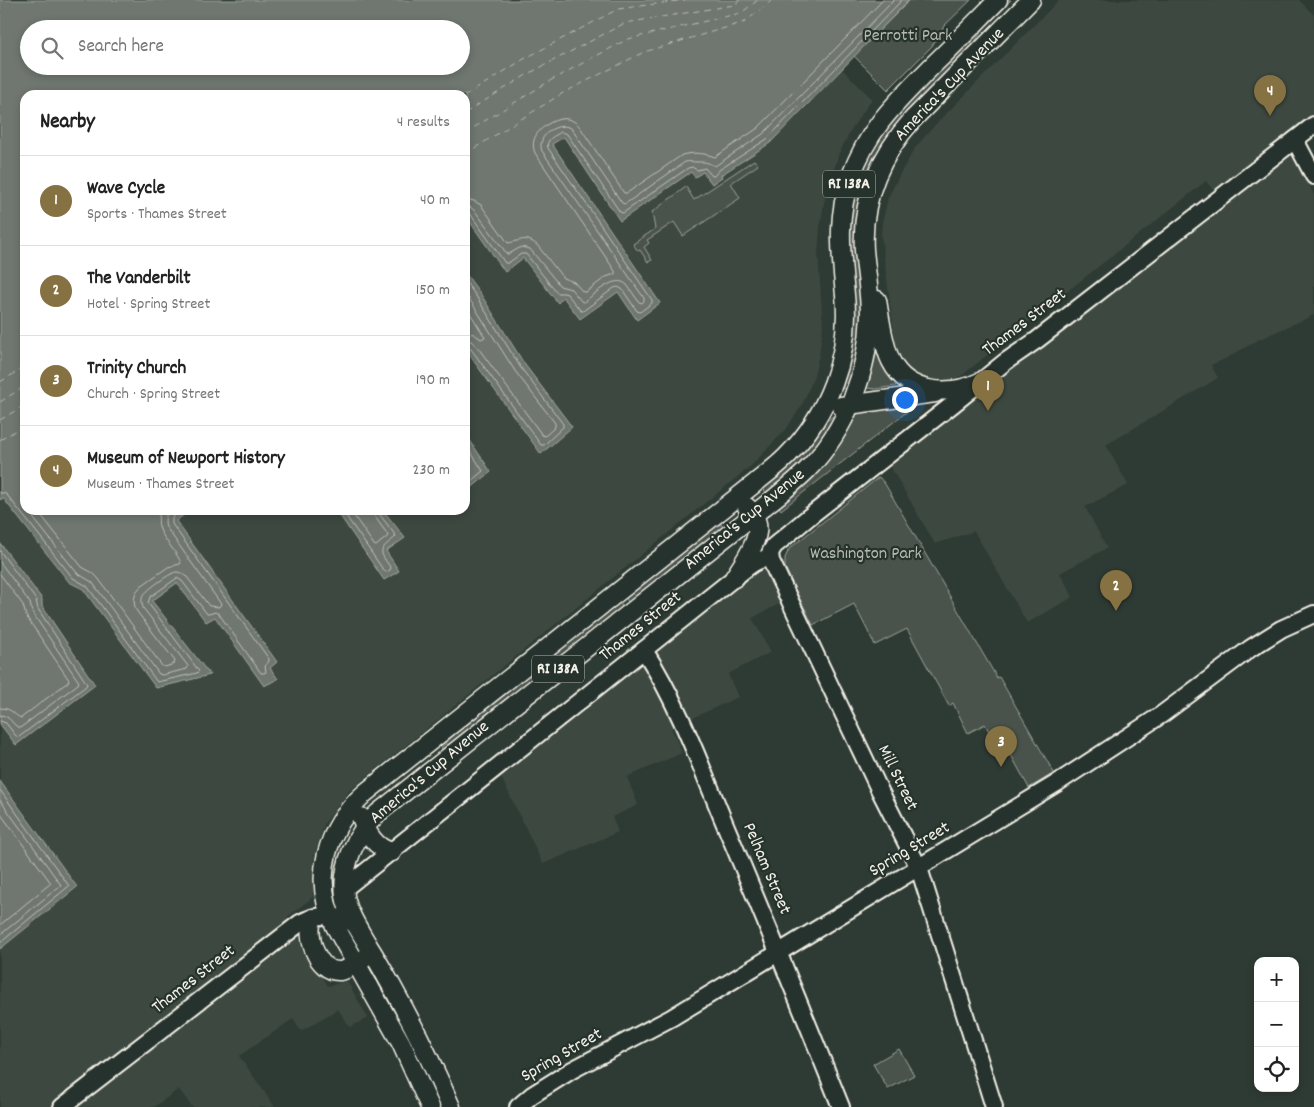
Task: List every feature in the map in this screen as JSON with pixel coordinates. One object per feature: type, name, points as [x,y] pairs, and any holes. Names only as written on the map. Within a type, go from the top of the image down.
[{"type":"main road","name":"America's Cup Avenue","points":[[330,916],[324,894],[327,855],[339,825],[361,797],[739,496],[786,457],[799,443],[817,418],[830,394],[842,353],[846,317],[841,259],[841,227],[849,184],[867,139],[887,113],[998,0]]},
{"type":"main road","name":"America's Cup Avenue","points":[[358,928],[348,908],[344,889],[346,870],[356,842],[365,827],[378,813],[794,483],[815,462],[832,438],[851,404],[859,383],[869,336],[869,300],[864,238],[866,211],[874,180],[884,158],[899,135],[935,96],[1032,0]]},
{"type":"main road","points":[[864,238],[887,349],[892,364],[902,376],[915,385],[931,390],[945,391]]},
{"type":"main road","points":[[817,418],[832,409],[851,404],[966,388],[980,382]]},
{"type":"main road","points":[[734,578],[756,539],[758,526],[754,515],[739,496]]},
{"type":"main road","points":[[361,797],[360,812],[371,838],[383,849],[392,852]]},
{"type":"main road","name":"RI 138A","points":[[330,916],[401,1043],[430,1107]]},
{"type":"main road","points":[[313,918],[310,926],[311,941],[317,955],[331,969],[339,971],[373,954]]},
{"type":"main road","name":"RI 138A","points":[[358,928],[412,1025],[439,1078],[451,1107]]},
{"type":"street","name":"Thames Street","points":[[344,889],[734,578],[759,560],[764,558],[770,560],[771,551],[776,544],[1012,356],[1036,340],[1295,140],[1313,129]]},
{"type":"street","points":[[1295,140],[1314,176]]},
{"type":"street","name":"Mill Street","points":[[770,560],[876,782],[920,868],[994,1107]]},
{"type":"street","name":"Spring Street","points":[[518,1107],[532,1095],[572,1070],[671,1018],[920,868],[1068,776],[1161,715],[1251,648],[1281,629],[1314,614]]},
{"type":"street","name":"Pelham Street","points":[[644,650],[668,692],[690,740],[780,953],[841,1107]]},
{"type":"street","name":"Thames Street","points":[[62,1107],[303,921],[330,916],[344,919],[358,928]]},
{"type":"shaded area","points":[[1059,0],[1299,0],[1314,15],[1314,113],[1214,191],[1206,181],[961,376],[949,380],[935,380],[923,377],[905,365],[898,351],[895,339],[881,235],[888,198],[915,148],[934,126]]},
{"type":"shaded area","points":[[842,69],[872,99],[854,125],[839,153],[825,198],[818,254],[823,327],[813,379],[802,405],[786,429],[752,465],[349,791],[324,824],[314,857],[313,897],[286,918],[328,986],[347,981],[368,1018],[350,1027],[338,1009],[301,1031],[293,1019],[239,1056],[275,1107],[192,1107],[179,1089],[154,1107],[0,1107],[0,949],[77,887],[0,781],[0,724],[16,745],[42,599],[0,543],[0,500],[3,497],[69,582],[83,589],[156,688],[152,601],[178,583],[206,622],[215,617],[264,685],[277,679],[270,668],[277,662],[176,521],[184,515],[339,515],[384,580],[398,571],[386,551],[405,538],[387,515],[470,515],[470,489],[491,472],[470,440],[470,356],[541,454],[525,365],[470,280],[470,222],[505,272],[523,258],[558,302],[563,297],[580,319],[618,292],[638,320],[660,303],[551,144],[564,137],[691,172],[703,172],[712,184],[722,177],[721,175],[770,143]]},
{"type":"shaded area","points":[[1291,149],[1314,195],[1314,315],[1258,340],[1211,365],[1218,378],[1106,445],[1128,485],[1085,507],[1107,548],[1060,573],[1073,597],[1027,623],[974,531],[935,544],[890,466],[1046,338]]},
{"type":"shaded area","points":[[764,563],[783,602],[752,618],[771,652],[728,674],[738,697],[671,728],[682,753],[627,777],[638,805],[612,817],[618,832],[543,864],[501,777]]},
{"type":"green space","name":"Perrotti Park","points":[[910,0],[971,0],[944,26],[932,46],[888,90],[854,56]]},
{"type":"green space","points":[[1007,0],[1011,0],[984,28],[968,52],[896,126],[878,154],[864,184],[856,183],[866,159],[894,116]]},
{"type":"green space","points":[[754,160],[758,165],[731,183],[740,198],[683,236],[674,222],[647,240],[649,243],[644,247],[652,260],[648,262],[640,250],[638,251],[633,244],[655,229],[652,212],[686,187],[694,200]]},
{"type":"green space","points":[[855,191],[862,192],[863,298],[859,347],[848,389],[840,387],[849,259],[849,217]]},
{"type":"green space","points":[[877,343],[898,379],[896,386],[875,389],[867,388]]},
{"type":"green space","points":[[918,403],[781,510],[779,507],[804,485],[825,462],[843,437],[859,407]]},
{"type":"green space","points":[[833,416],[835,418],[830,427],[811,452],[789,475],[766,493],[763,488],[788,466],[825,422]]},
{"type":"green space","name":"Washington Park","points":[[879,477],[885,484],[1054,773],[1029,788],[998,731],[991,735],[985,724],[968,733],[953,703],[949,706],[907,629],[875,645],[854,604],[813,625],[793,585],[785,567],[785,558],[789,549]]},
{"type":"green space","points":[[716,524],[721,524],[723,529],[629,603],[625,597]]},
{"type":"green space","points":[[619,602],[623,608],[443,750],[441,748],[463,725]]},
{"type":"green space","points":[[899,1049],[914,1075],[888,1089],[873,1064]]},
{"type":"water","points":[[0,0],[909,0],[770,143],[721,175],[722,177],[712,184],[703,172],[695,177],[691,172],[620,221],[564,137],[552,144],[660,303],[637,320],[618,292],[580,319],[563,297],[558,303],[523,258],[505,272],[470,222],[470,90],[20,90],[20,515],[184,515],[176,521],[277,662],[270,668],[278,679],[264,686],[215,617],[206,622],[177,583],[152,601],[210,675],[156,688],[83,589],[69,582],[3,498],[0,500]]},
{"type":"water","points":[[470,280],[525,365],[572,427],[541,454],[470,356]]},
{"type":"water","points":[[470,440],[491,472],[470,489]]},
{"type":"water","points":[[339,515],[387,515],[405,538],[386,551],[399,571],[384,580]]},
{"type":"water","points":[[0,543],[42,599],[42,606],[95,685],[16,745],[0,724]]},
{"type":"water","points":[[0,781],[77,887],[0,949]]},
{"type":"ferry route","points":[[470,93],[524,59],[618,9],[685,0]]},
{"type":"ferry route","points":[[470,110],[528,74],[625,23],[734,5],[740,0]]},
{"type":"ferry route","points":[[470,130],[553,79],[628,39],[741,13],[758,0]]},
{"type":"ferry route","points":[[470,151],[563,93],[644,52],[745,22],[772,0]]},
{"type":"ferry route","points":[[0,382],[20,370]]},
{"type":"ferry route","points":[[0,402],[20,389]]},
{"type":"ferry route","points":[[0,420],[20,408]]},
{"type":"ferry route","points":[[0,440],[20,428]]},
{"type":"place","name":"Museum of Newport History","points":[[1270,116]]},
{"type":"place","name":"Wave Cycle","points":[[988,411]]},
{"type":"place","name":"The Vanderbilt","points":[[1116,611]]},
{"type":"place","name":"Trinity Church","points":[[1001,767]]}]
